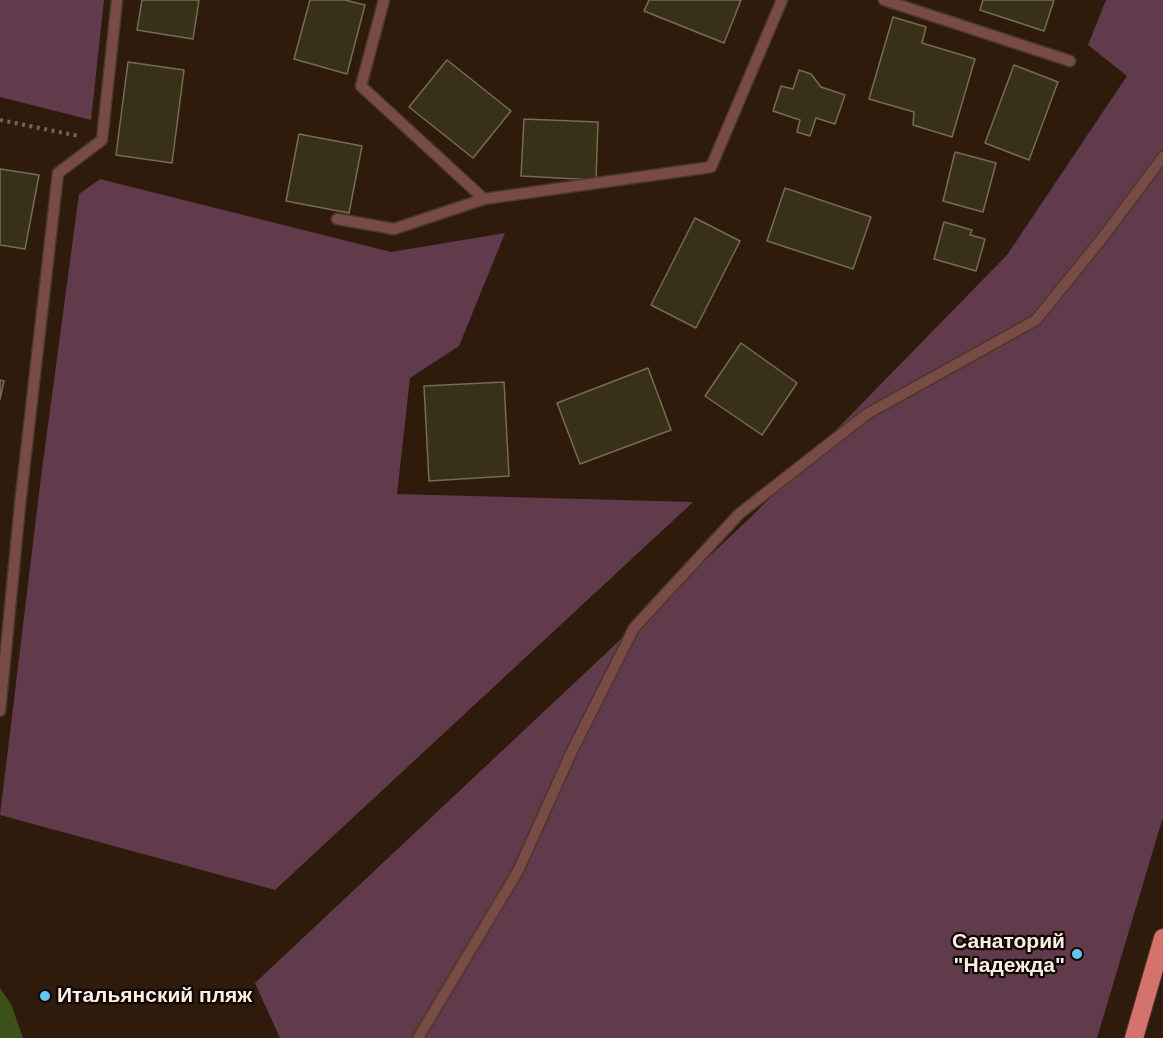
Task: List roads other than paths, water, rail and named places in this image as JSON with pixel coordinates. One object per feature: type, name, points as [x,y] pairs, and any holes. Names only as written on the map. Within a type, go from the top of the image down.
[{"type":"main road","points":[[1134,1038],[1163,938]]},
{"type":"lane","points":[[0,711],[20,505],[58,173],[102,140],[117,0]]},
{"type":"lane","points":[[384,0],[361,86],[484,199]]},
{"type":"lane","points":[[337,219],[394,229],[484,199],[711,167],[782,0]]},
{"type":"lane","points":[[884,0],[1070,61]]},
{"type":"lane","points":[[418,1038],[518,871],[572,751],[634,628],[739,514],[867,414],[1036,320],[1103,237],[1163,157]]},
{"type":"place","name":"Санаторий \"Надежда\"","points":[[1077,954]]},
{"type":"place","name":"Итальянский пляж","points":[[45,996]]}]
